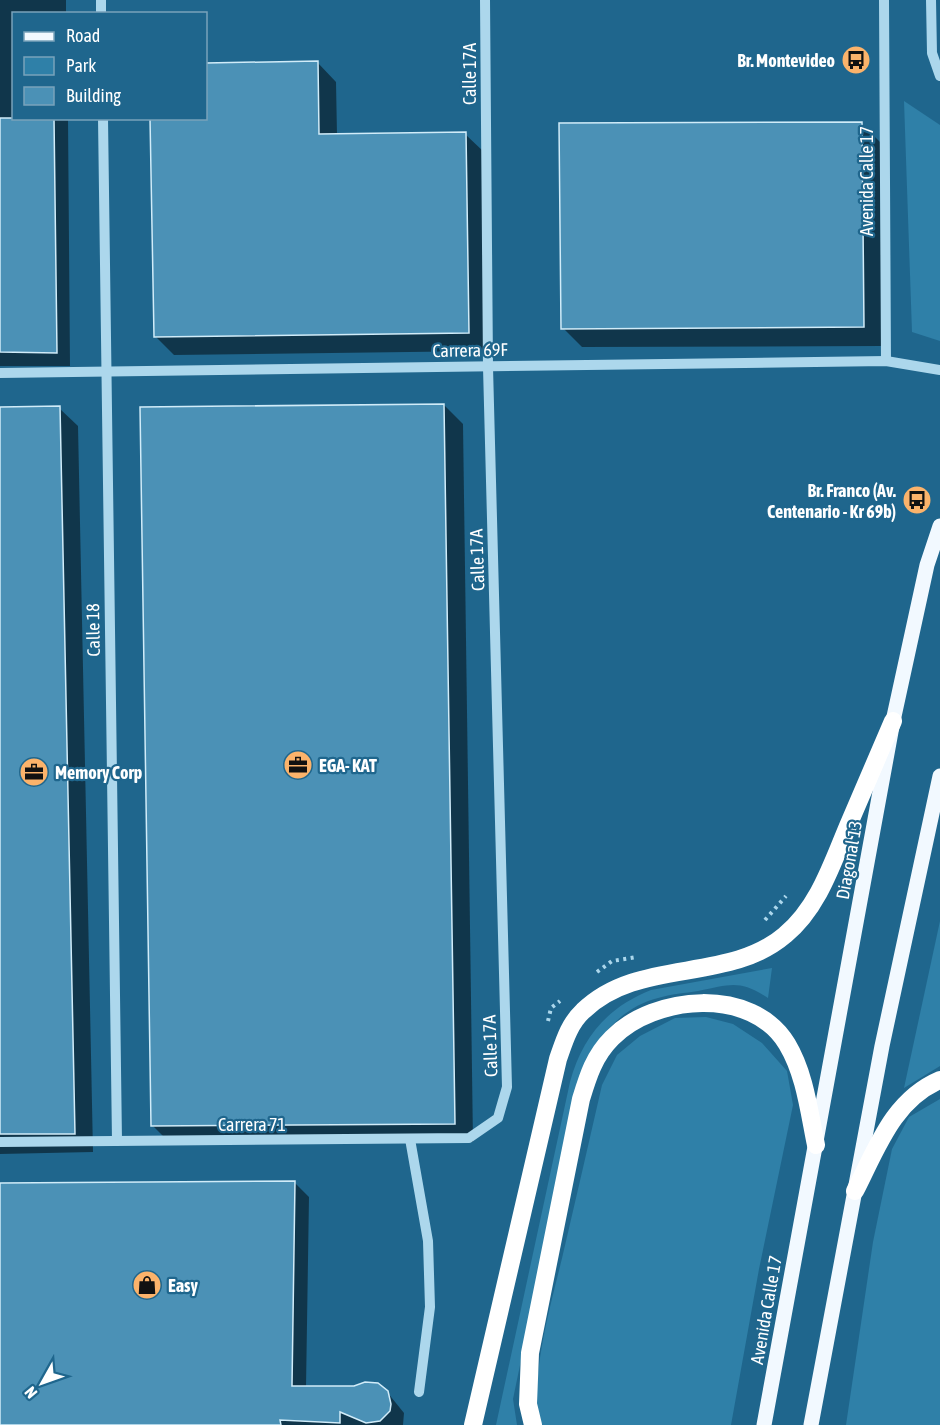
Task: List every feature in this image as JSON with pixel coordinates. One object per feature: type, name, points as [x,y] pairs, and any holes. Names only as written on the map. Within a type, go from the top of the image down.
[{"type":"highway","points":[[473,1425],[558,1059],[570,1028],[582,1011],[615,990],[664,974],[739,961],[785,936],[803,915],[823,885],[893,721]]},
{"type":"highway","points":[[533,1425],[528,1404],[530,1353],[581,1099],[592,1063],[612,1038],[636,1020],[663,1010],[692,1004],[719,1004],[744,1011],[766,1022],[786,1042],[799,1068],[816,1145]]},
{"type":"highway","points":[[855,1191],[891,1119],[905,1101],[926,1086],[940,1080]]},
{"type":"main road","name":"Diagonal 13","points":[[806,1202],[893,721],[927,565],[940,526]]},
{"type":"main road","points":[[811,1425],[900,958],[940,776]]},
{"type":"main road","name":"Avenida Calle 17","points":[[765,1425],[806,1202]]},
{"type":"street","name":"Calle 17A","points":[[485,0],[488,367],[507,1087],[498,1118]]},
{"type":"street","name":"Avenida Calle 17","points":[[884,0],[886,361]]},
{"type":"street","points":[[931,0],[932,53],[940,76]]},
{"type":"street","name":"Calle 18","points":[[103,120],[117,1141]]},
{"type":"street","name":"Carrera 69F","points":[[0,373],[886,361],[940,370]]},
{"type":"street","name":"Carrera 71","points":[[0,1142],[469,1138],[498,1118]]},
{"type":"street","points":[[410,1139],[428,1241],[430,1306],[419,1392]]},
{"type":"green space","points":[[904,101],[940,125],[940,341],[912,332]]},
{"type":"green space","points":[[940,921],[940,1066],[904,1088]]},
{"type":"green space","points":[[772,968],[768,998],[749,988],[734,985],[663,997],[630,1010],[597,1043],[578,1085],[513,1399],[517,1425],[496,1425],[570,1082],[582,1051],[599,1026],[610,1015],[622,1005],[651,990]]},
{"type":"green space","points":[[706,1017],[733,1024],[762,1043],[787,1071],[793,1105],[759,1269],[731,1425],[541,1425],[537,1387],[543,1340],[602,1085],[617,1055],[640,1036],[675,1018]]},
{"type":"green space","points":[[940,1099],[940,1425],[846,1425],[873,1242],[892,1149],[909,1117]]},
{"type":"building","points":[[318,61],[319,134],[466,132],[469,333],[154,337],[150,120],[207,120],[207,63]]},
{"type":"building","points":[[0,118],[54,120],[57,353],[0,352]]},
{"type":"building","points":[[862,122],[864,327],[561,329],[559,123]]},
{"type":"building","name":"EGA- KAT","points":[[444,404],[455,1124],[151,1126],[140,407]]},
{"type":"building","name":"Memory Corp","points":[[60,406],[75,1134],[0,1134],[0,407]]},
{"type":"building","name":"Easy","points":[[295,1181],[292,1386],[354,1386],[365,1382],[378,1383],[388,1391],[391,1404],[390,1411],[380,1421],[366,1423],[340,1412],[340,1423],[280,1420],[281,1425],[0,1425],[0,1183]]},
{"type":"place","name":"Br. Montevideo","points":[[856,60]]},
{"type":"place","name":"Br. Franco (Av. Centenario - Kr 69b)","points":[[917,500]]},
{"type":"place","name":"EGA- KAT","points":[[298,765]]},
{"type":"place","name":"Memory Corp","points":[[34,772]]},
{"type":"place","name":"Easy","points":[[147,1285]]}]
